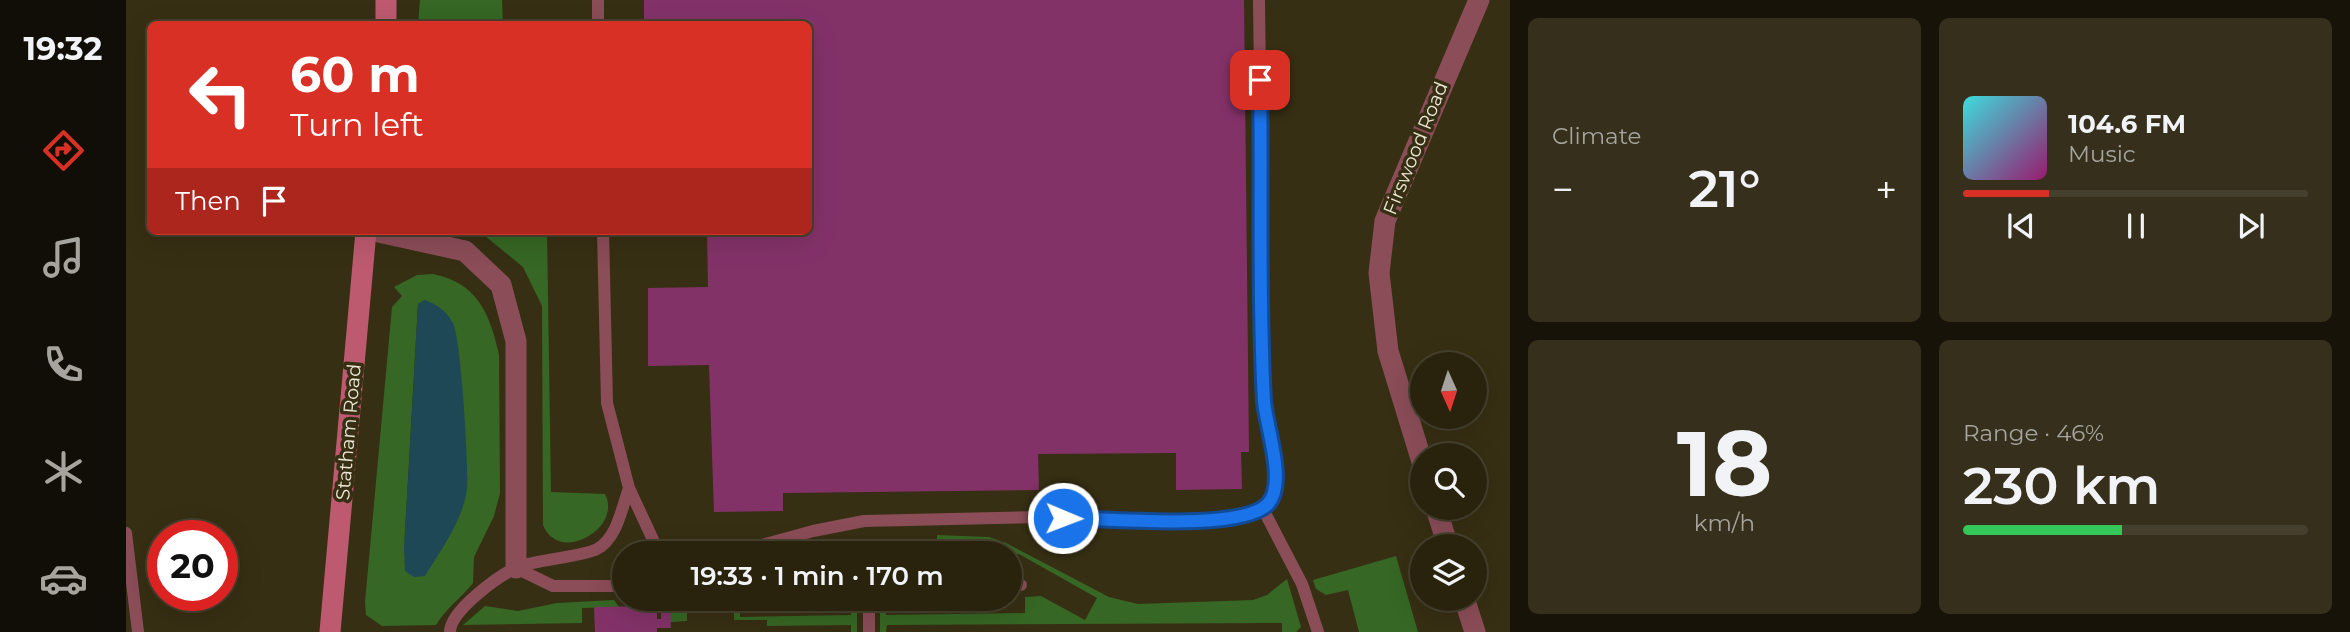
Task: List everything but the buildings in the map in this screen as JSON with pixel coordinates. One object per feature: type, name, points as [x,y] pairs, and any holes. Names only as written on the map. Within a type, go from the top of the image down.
[{"type":"street","points":[[386,0],[386,21]]},
{"type":"street","name":"Firswood Road","points":[[1416,443],[1388,351],[1379,273],[1385,221],[1479,0]]},
{"type":"street","name":"Statham Road","points":[[330,632],[366,235]]},
{"type":"street","points":[[392,235],[465,251],[501,285],[516,341],[516,568]]},
{"type":"street","points":[[1468,611],[1475,632]]},
{"type":"lane","points":[[598,0],[598,21]]},
{"type":"lane","points":[[777,541],[864,521],[1038,517],[1212,522],[1241,516],[1268,504],[1277,486],[1264,402],[1259,0]]},
{"type":"lane","points":[[603,235],[607,403],[629,488],[654,541]]},
{"type":"lane","points":[[450,632],[452,620],[460,609],[516,568],[598,549],[616,528],[629,488]]},
{"type":"lane","points":[[1262,507],[1302,584],[1318,632]]},
{"type":"lane","points":[[126,533],[138,632]]},
{"type":"lane","points":[[516,568],[553,586],[612,586]]},
{"type":"lane","points":[[869,611],[869,632]]},
{"type":"green space","points":[[420,0],[502,0],[503,21],[418,21]]},
{"type":"green space","points":[[484,235],[547,235],[551,492],[605,494],[608,507],[605,519],[598,529],[574,542],[562,542],[551,537],[543,525],[542,306],[523,267]]},
{"type":"green space","points":[[433,274],[461,285],[479,302],[491,326],[499,355],[500,493],[494,516],[474,557],[473,583],[436,625],[382,626],[366,615],[365,602],[392,307],[402,296],[394,287],[417,275]],"holes":[[[425,300],[404,550],[418,304]]]},
{"type":"green space","points":[[937,535],[989,537],[1000,541],[937,541]]},
{"type":"green space","points":[[1022,551],[1109,597],[1138,604],[1253,600],[1267,595],[1287,579],[1301,627],[1296,632],[1282,632],[1282,623],[887,625],[886,632],[880,632],[880,611],[886,611],[886,615],[1025,613],[1025,597],[1041,596],[1085,620],[1097,598],[1022,556]]},
{"type":"green space","points":[[1396,556],[1418,632],[1359,632],[1348,590],[1326,595],[1316,589],[1313,580]]},
{"type":"green space","points":[[612,600],[612,607],[582,608],[582,623],[463,625],[485,606],[518,611],[557,603]]},
{"type":"green space","points":[[670,611],[740,611],[740,617],[851,615],[851,611],[857,611],[857,632],[851,632],[851,625],[767,626],[767,620],[734,620],[734,612],[687,613],[687,621],[670,622]]},
{"type":"water","points":[[425,300],[444,312],[453,323],[456,334],[464,404],[467,489],[461,512],[444,545],[425,576],[414,577],[405,571],[404,550],[418,304]]},
{"type":"route","points":[[1063,518],[1212,522],[1255,512],[1268,504],[1277,486],[1264,402],[1260,80]]}]
